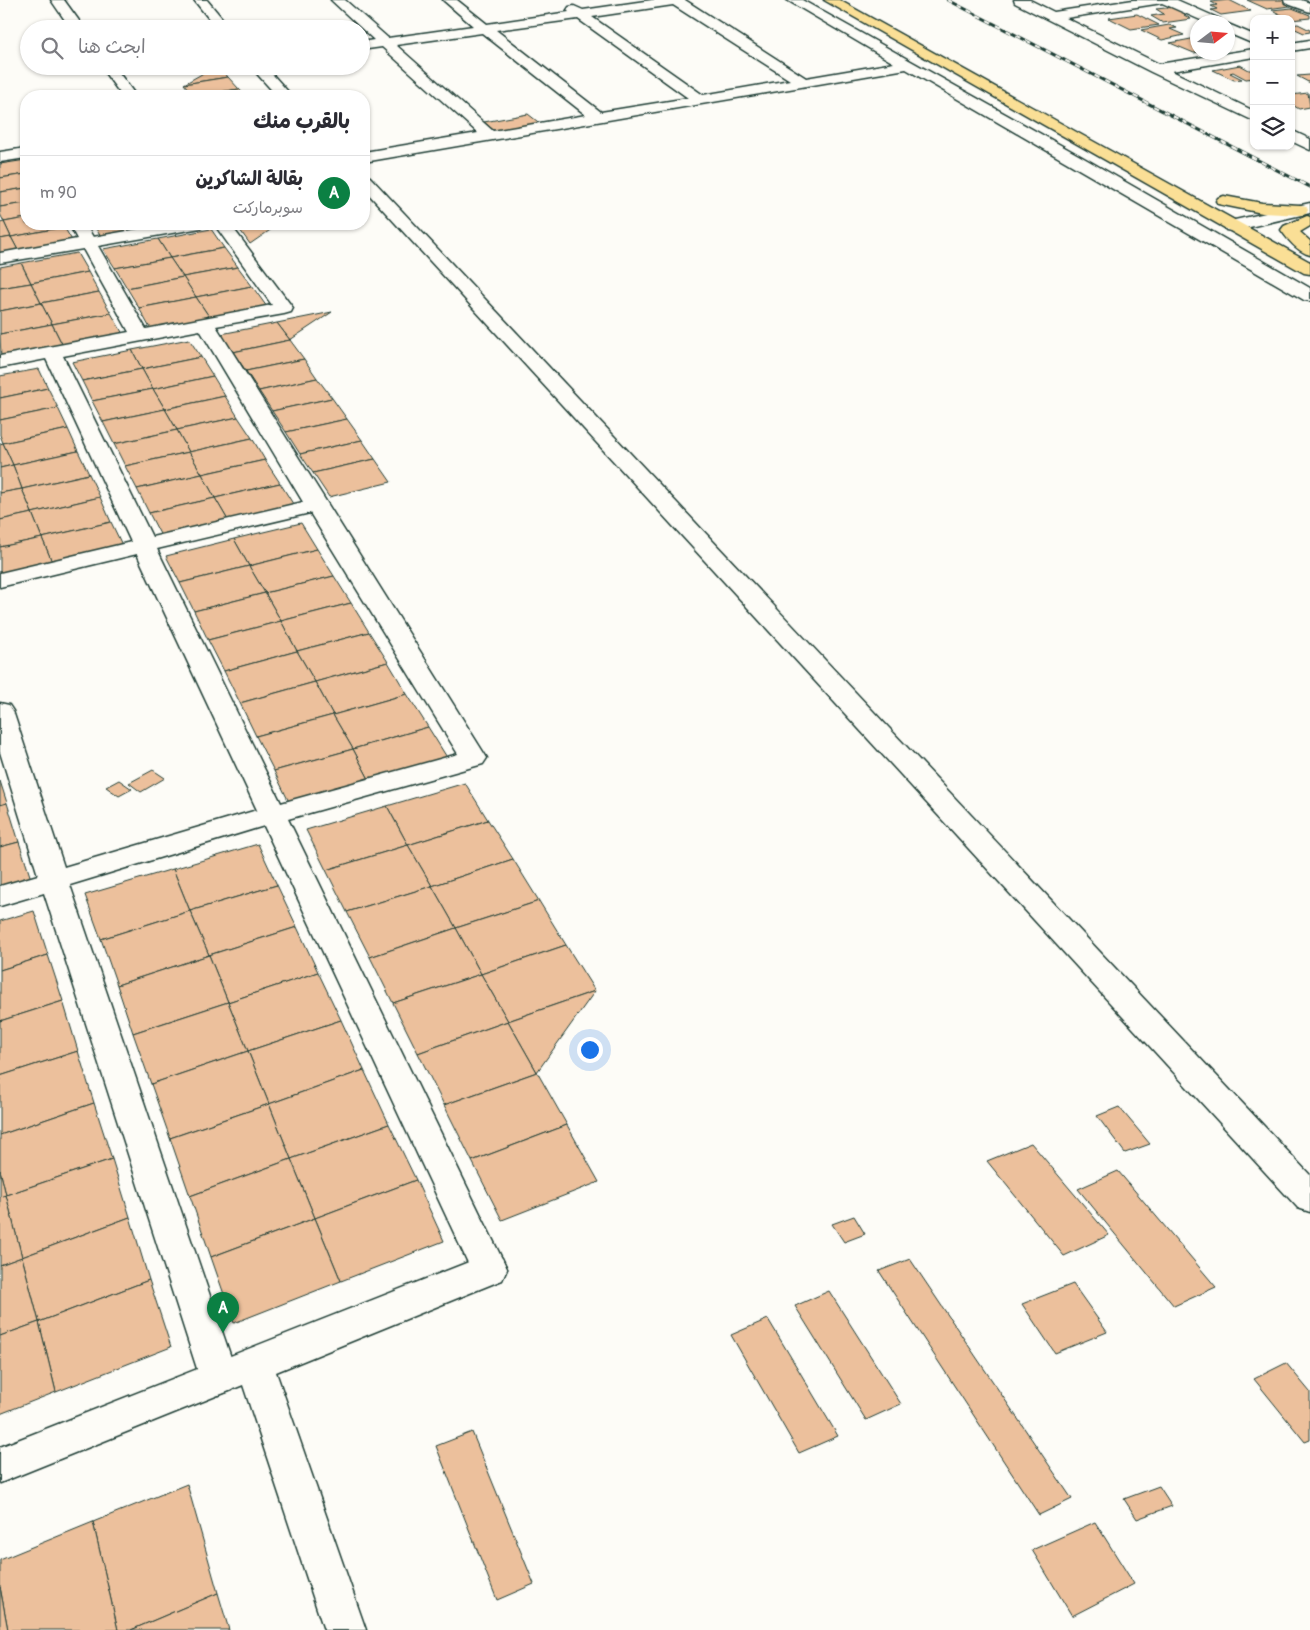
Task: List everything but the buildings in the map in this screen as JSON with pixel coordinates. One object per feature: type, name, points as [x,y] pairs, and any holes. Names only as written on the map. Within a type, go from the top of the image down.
[{"type":"main road","points":[[830,0],[1232,226]]},
{"type":"main road","points":[[858,0],[988,72]]},
{"type":"main road","points":[[1307,215],[1248,207],[1219,198],[1253,228],[1310,269]]},
{"type":"main road","points":[[1307,215],[1290,230],[1310,251]]},
{"type":"main road","points":[[1274,230],[1310,251]]},
{"type":"street","points":[[57,0],[71,20]]},
{"type":"street","points":[[200,0],[217,20]]},
{"type":"street","points":[[337,0],[359,20]]},
{"type":"street","points":[[449,0],[599,118]]},
{"type":"street","points":[[561,0],[702,101]]},
{"type":"street","points":[[674,0],[804,83]]},
{"type":"street","points":[[370,45],[679,0]]},
{"type":"street","points":[[793,0],[1310,296]]},
{"type":"street","points":[[1020,0],[1250,115]]},
{"type":"street","points":[[1054,16],[1159,0]]},
{"type":"street","points":[[1166,0],[1200,15]]},
{"type":"street","points":[[1290,0],[1310,8]]},
{"type":"street","points":[[370,30],[490,136]]},
{"type":"street","points":[[1235,31],[1250,38]]},
{"type":"street","points":[[1295,46],[1310,44]]},
{"type":"street","points":[[1156,69],[1250,54]]},
{"type":"street","points":[[370,156],[907,65]]},
{"type":"street","points":[[113,75],[124,90]]},
{"type":"street","points":[[265,75],[279,90]]},
{"type":"street","points":[[0,157],[20,154]]},
{"type":"street","points":[[370,186],[1310,1198]]},
{"type":"street","points":[[1253,228],[1307,215]]},
{"type":"street","points":[[1232,226],[1274,230],[1307,215]]},
{"type":"street","points":[[80,230],[140,334]]},
{"type":"street","points":[[0,258],[161,230]]},
{"type":"street","points":[[0,362],[284,308],[226,230]]},
{"type":"street","points":[[0,896],[271,815],[474,758],[205,323]]},
{"type":"street","points":[[0,1465],[489,1269],[52,352]]},
{"type":"street","points":[[0,580],[316,505]]},
{"type":"street","points":[[0,711],[219,1378]]},
{"type":"street","points":[[254,1363],[345,1630]]},
{"type":"railway","points":[[948,0],[1310,187]]},
{"type":"place","name":"بقالة الشاكرين","points":[[223,1333]]}]
